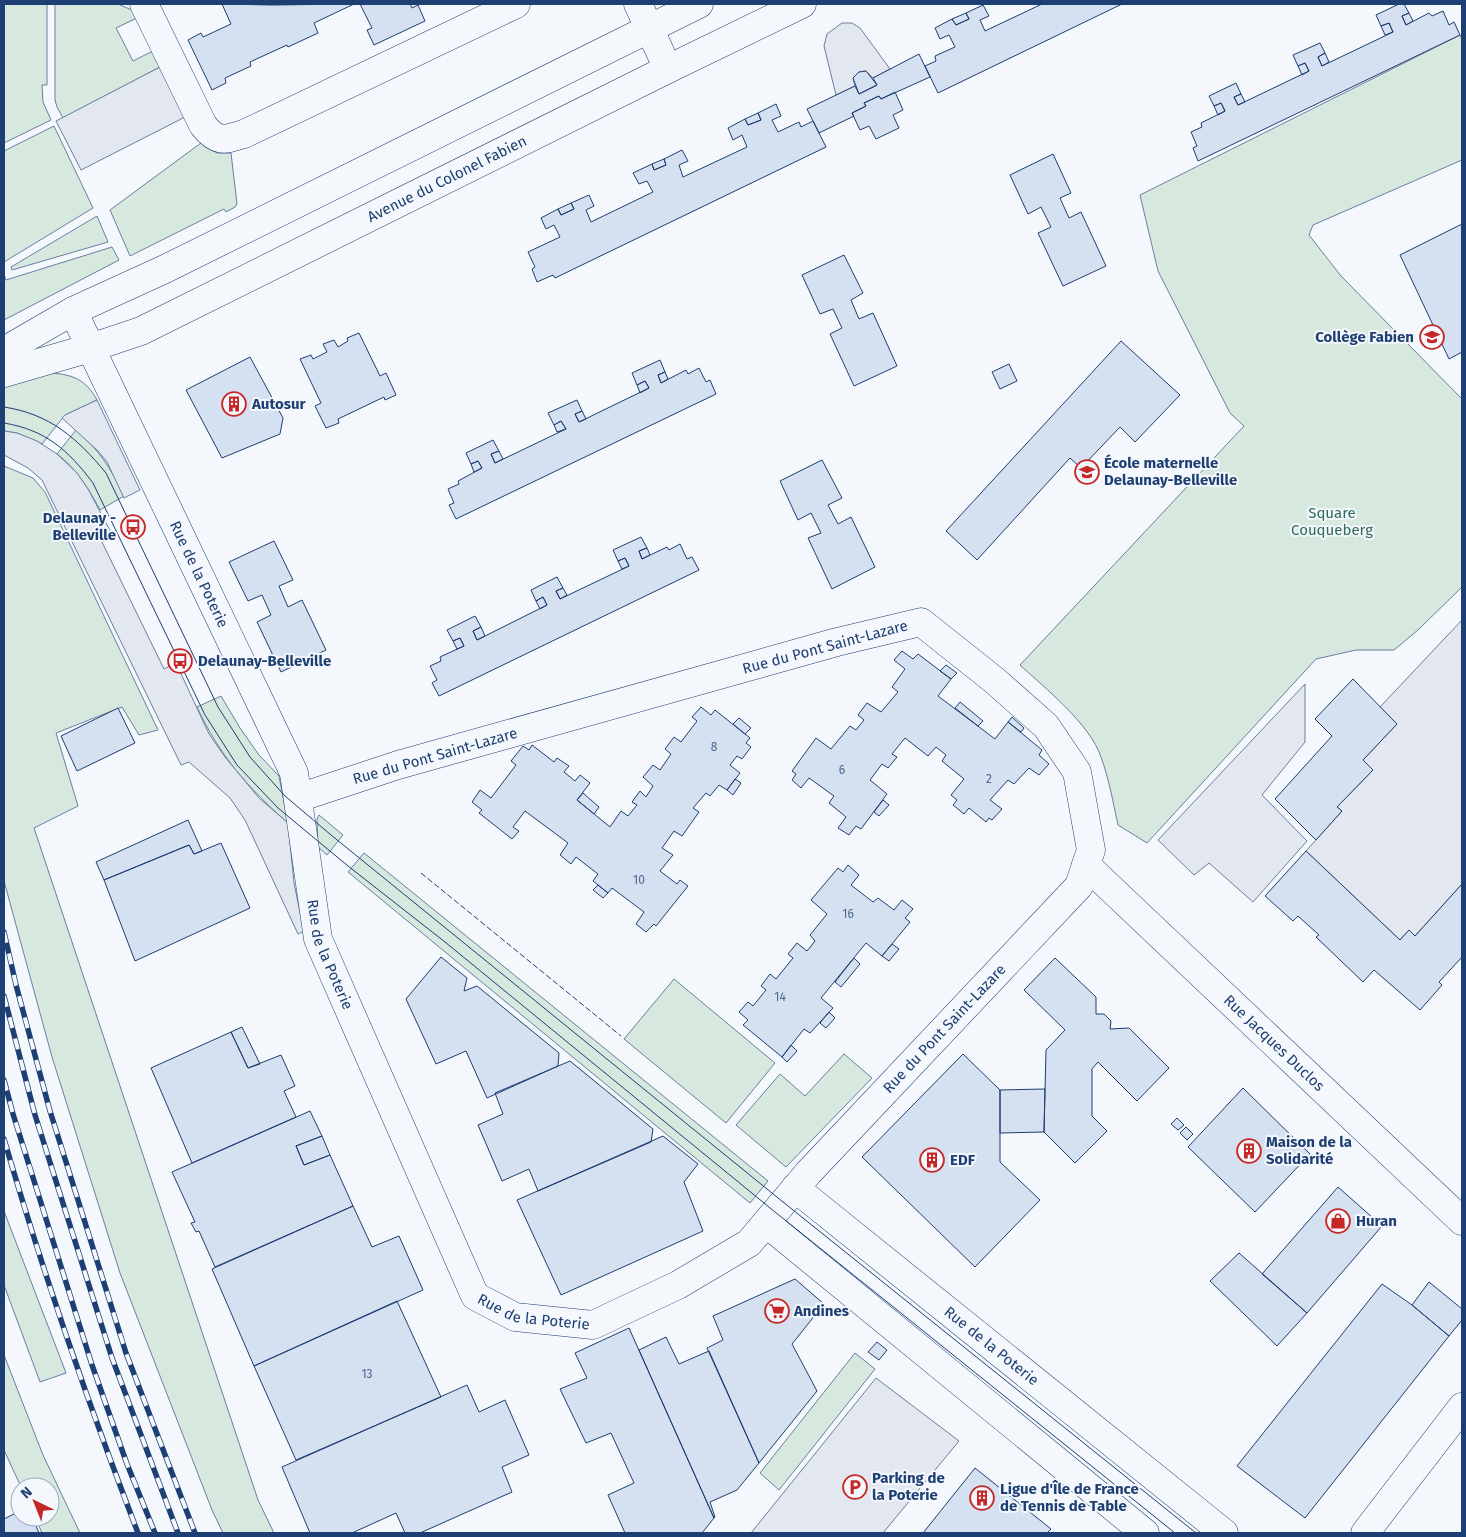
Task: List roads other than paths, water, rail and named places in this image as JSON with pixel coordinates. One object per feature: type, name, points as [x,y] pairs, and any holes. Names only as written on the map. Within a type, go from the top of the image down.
[{"type":"street","points":[[144,4],[203,125],[216,139],[227,139],[244,134],[516,4]]},
{"type":"street","points":[[4,351],[73,310],[165,269],[643,16],[699,4]]},
{"type":"street","name":"Avenue du Colonel Fabien","points":[[4,373],[141,331],[802,4]]},
{"type":"street","points":[[643,16],[668,69]]},
{"type":"street","name":"Rue de la Poterie","points":[[73,310],[294,772],[318,939],[475,1296],[515,1317],[593,1325],[678,1285],[749,1243],[794,1188],[1224,1533]]},
{"type":"street","name":"Rue du Pont Saint-Lazare","points":[[298,798],[398,765],[837,642],[921,622],[994,680],[1046,726],[1077,772],[1091,850],[1079,886],[794,1188]]},
{"type":"street","name":"Rue Jacques Duclos","points":[[1086,865],[1462,1221]]},
{"type":"street","points":[[766,1223],[1145,1533]]},
{"type":"street","points":[[1365,1533],[1462,1407]]},
{"type":"tram line","points":[[4,407],[35,415],[61,429],[84,449],[106,473],[218,707],[250,757],[285,796],[783,1202],[1196,1533]]},
{"type":"tram line","points":[[4,423],[32,431],[55,443],[65,451],[93,483],[205,715],[237,765],[278,808],[775,1212],[1175,1533]]},
{"type":"railway","points":[[4,932],[16,985],[50,1111],[126,1353],[195,1533]]},
{"type":"railway","points":[[4,996],[35,1115],[112,1358],[178,1533]]},
{"type":"railway","points":[[4,1080],[92,1365],[127,1464],[155,1533]]},
{"type":"railway","points":[[4,1139],[34,1239],[67,1338],[138,1533]]},
{"type":"place","name":"Collège Fabien","points":[[1432,337]]},
{"type":"place","name":"Autosur","points":[[234,404]]},
{"type":"place","name":"École maternelle Delaunay-Belleville","points":[[1087,472]]},
{"type":"place","name":"Delaunay - Belleville","points":[[133,527]]},
{"type":"place","name":"Delaunay-Belleville","points":[[180,661]]},
{"type":"place","name":"Maison de la Solidarité","points":[[1249,1151]]},
{"type":"place","name":"EDF","points":[[932,1160]]},
{"type":"place","name":"Huran","points":[[1338,1221]]},
{"type":"place","name":"Andines","points":[[777,1311]]},
{"type":"place","name":"Parking de la Poterie","points":[[855,1487]]},
{"type":"place","name":"Ligue d'Île de France de Tennis de Table","points":[[982,1498]]},
{"type":"park label","name":"Square Couqueberg","points":[[1332,522]]}]
